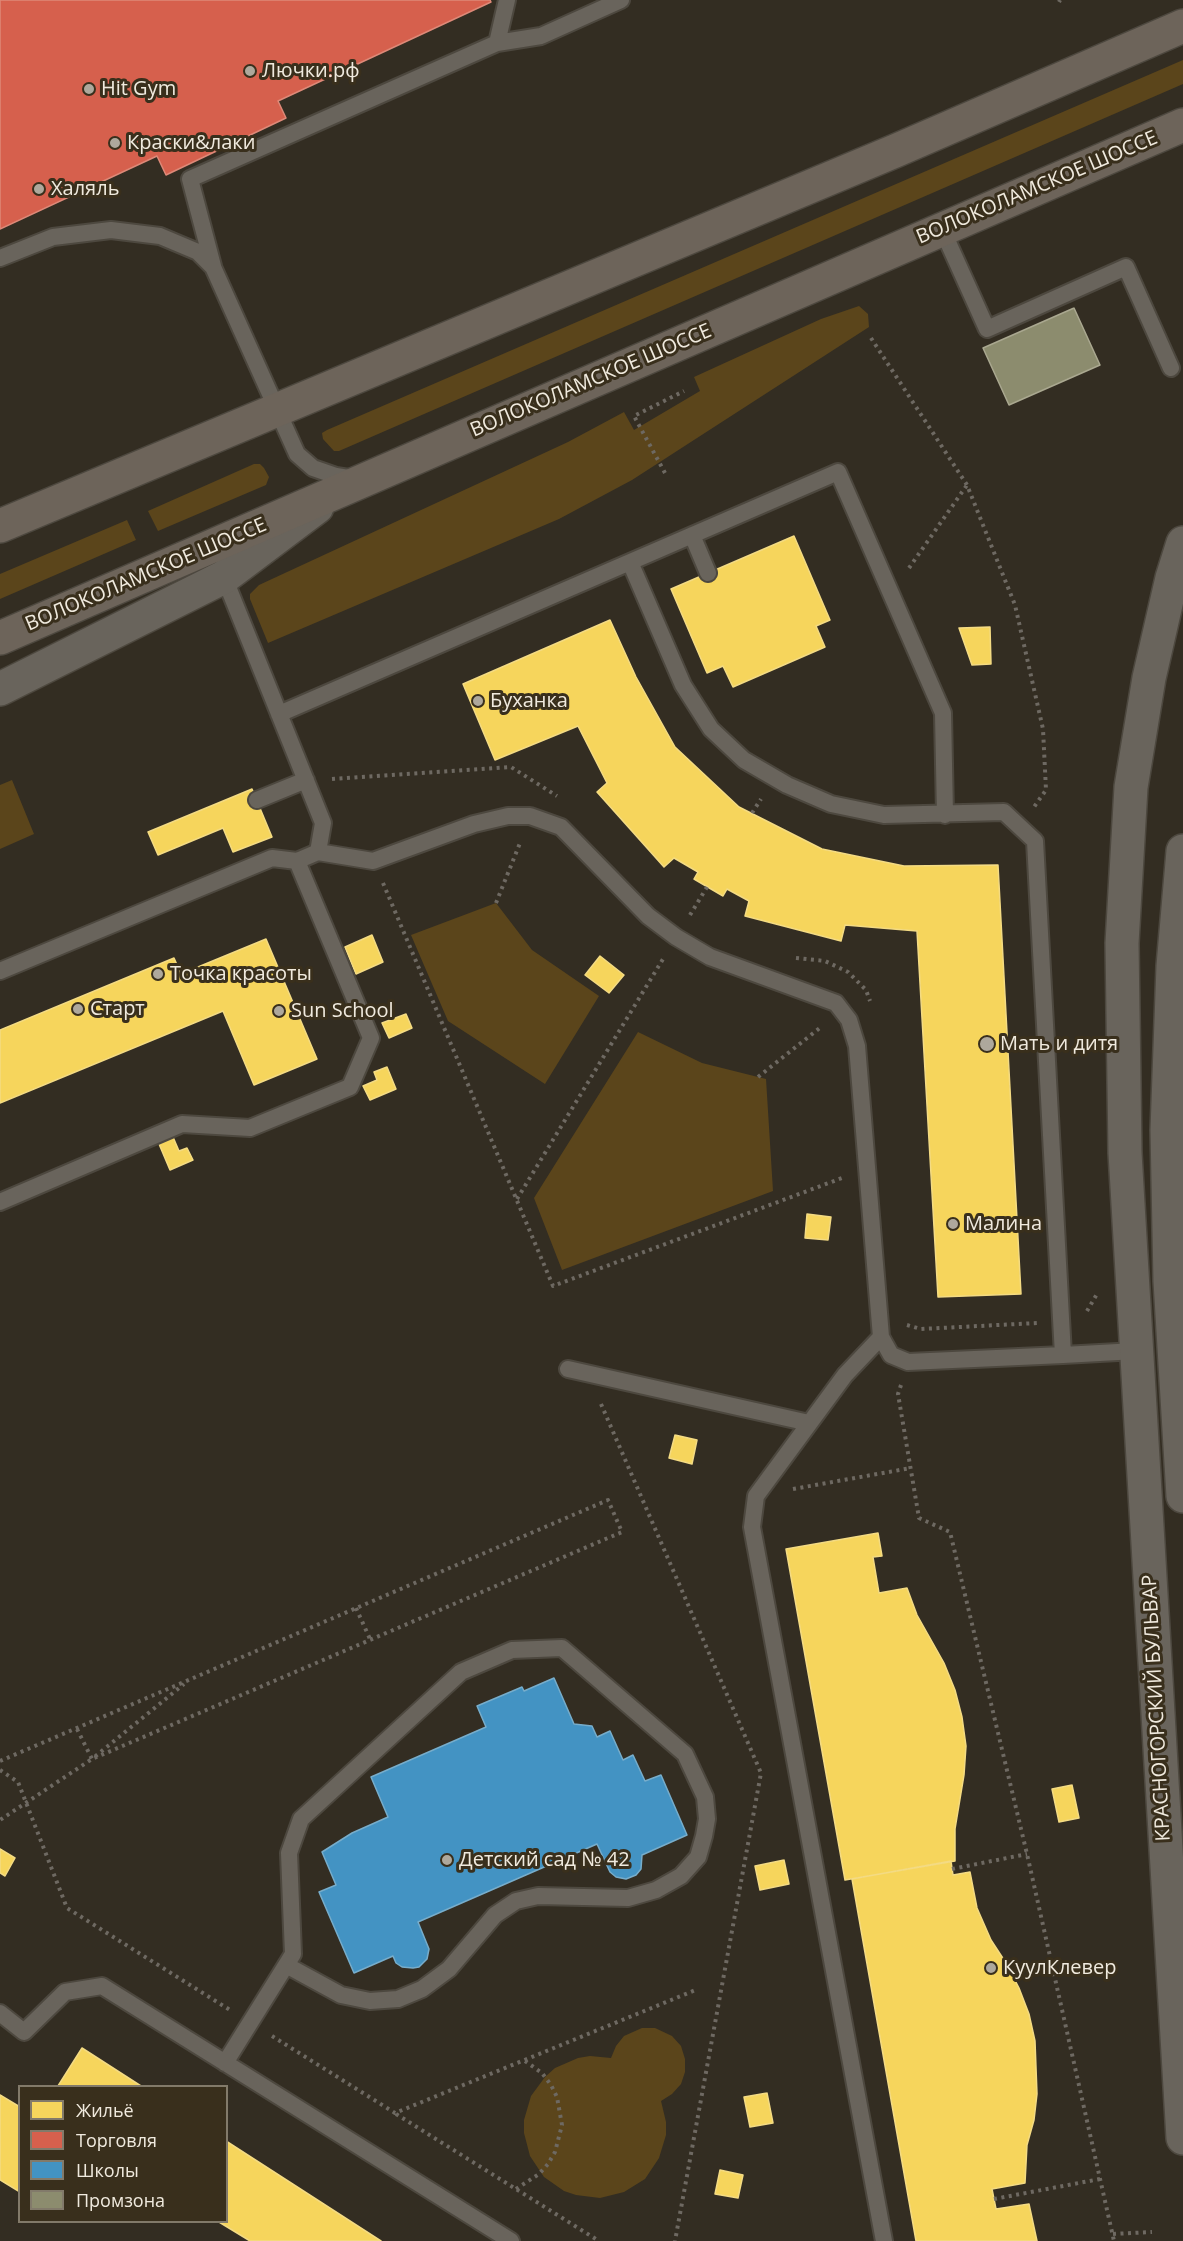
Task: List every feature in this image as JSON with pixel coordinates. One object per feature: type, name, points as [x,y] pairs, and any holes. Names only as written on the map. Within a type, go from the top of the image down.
[{"type":"main road","points":[[0,526],[895,151],[1183,26]]},
{"type":"main road","name":"ВОЛОКОЛАМСКОЕ ШОССЕ","points":[[0,638],[1183,125]]},
{"type":"main road","points":[[0,689],[224,576],[351,485]]},
{"type":"main road","name":"КРАСНОГОРСКИЙ БУЛЬВАР","points":[[1183,543],[1172,578],[1149,678],[1131,787],[1122,943],[1125,1153],[1183,2138]]},
{"type":"main road","points":[[1183,851],[1173,966],[1175,1130],[1170,1281],[1183,1496]]},
{"type":"lane","points":[[497,43],[507,0]]},
{"type":"lane","points":[[351,485],[336,476],[313,468],[297,454],[213,267],[190,179],[497,43],[541,36],[621,0]]},
{"type":"lane","points":[[942,229],[987,328],[1125,267],[1171,368]]},
{"type":"lane","points":[[0,258],[53,237],[111,230],[160,236],[198,252],[213,267]]},
{"type":"lane","points":[[279,714],[838,472],[943,713],[945,815]]},
{"type":"lane","points":[[692,535],[708,573]]},
{"type":"lane","points":[[630,562],[684,685],[711,729],[744,760],[787,785],[831,804],[884,815],[1004,812],[1035,841],[1063,1355]]},
{"type":"lane","points":[[224,576],[323,823],[318,852]]},
{"type":"lane","points":[[257,800],[306,780]]},
{"type":"lane","points":[[0,971],[272,858],[297,861],[318,852],[373,861],[474,825],[508,816],[530,816],[561,827],[648,916],[676,938],[710,957],[836,1003],[849,1020],[857,1046],[881,1337],[891,1355],[908,1362],[1136,1351]]},
{"type":"lane","points":[[0,1202],[183,1124],[250,1128],[350,1087],[370,1038],[297,861]]},
{"type":"lane","points":[[881,1337],[845,1375],[756,1496],[752,1527],[884,2241]]},
{"type":"lane","points":[[568,1369],[809,1423]]},
{"type":"lane","points":[[225,2063],[286,1965],[293,1954],[289,1853],[301,1819],[461,1672],[512,1650],[562,1648],[685,1754],[705,1797],[707,1819],[698,1857],[681,1876],[656,1890],[628,1898],[538,1896],[516,1901],[495,1915],[448,1969],[422,1989],[398,1999],[370,2001],[341,1995],[286,1965]]},
{"type":"lane","points":[[0,2013],[24,2032],[65,1992],[102,1986],[511,2241]]},
{"type":"path","points":[[871,338],[967,484],[1015,605],[1043,729],[1046,790],[1020,827]]},
{"type":"path","points":[[665,473],[634,416],[684,391]]},
{"type":"path","points":[[891,593],[967,484]]},
{"type":"path","points":[[306,780],[511,767],[555,794],[563,802]]},
{"type":"path","points":[[373,861],[553,1286],[867,1168]]},
{"type":"path","points":[[681,910],[689,917],[707,887]]},
{"type":"path","points":[[516,1199],[676,938]]},
{"type":"path","points":[[792,958],[825,961],[848,972],[866,990],[872,1006]]},
{"type":"path","points":[[758,1077],[866,990]]},
{"type":"path","points":[[905,1324],[921,1329],[1080,1320],[1103,1286]]},
{"type":"path","points":[[908,1362],[898,1394],[919,1518],[950,1532],[1027,1854],[1113,2241]]},
{"type":"path","points":[[756,1496],[910,1468]]},
{"type":"path","points":[[0,1761],[608,1500],[622,1532],[92,1759]]},
{"type":"path","points":[[356,1608],[370,1640]]},
{"type":"path","points":[[0,1820],[92,1759],[188,1680]]},
{"type":"path","points":[[77,1729],[92,1759]]},
{"type":"path","points":[[952,1869],[1027,1854]]},
{"type":"path","points":[[516,2189],[528,2183],[548,2164],[557,2145],[562,2125],[557,2097],[551,2085],[542,2073],[525,2060]]},
{"type":"path","points":[[395,2113],[599,2241]]},
{"type":"path","points":[[994,2199],[1100,2178]]},
{"type":"path","points":[[1113,2234],[1152,2232]]},
{"type":"shaded area","points":[[1183,60],[1183,84],[339,451],[334,451],[323,439],[322,433],[327,430]]},
{"type":"shaded area","points":[[859,306],[868,314],[869,327],[632,480],[559,519],[268,643],[250,599],[250,594],[259,585],[568,442],[624,412],[634,430],[700,391],[694,377],[821,319]]},
{"type":"shaded area","points":[[254,464],[260,464],[264,468],[269,477],[266,485],[158,531],[148,511]]},
{"type":"shaded area","points":[[127,520],[136,540],[0,599],[0,574]]},
{"type":"shaded area","points":[[12,780],[34,834],[0,849],[0,785]]},
{"type":"shaded area","points":[[496,903],[532,950],[599,996],[545,1084],[448,1021],[411,935]]},
{"type":"shaded area","points":[[638,1032],[702,1063],[766,1079],[773,1191],[562,1270],[534,1198]]},
{"type":"shaded area","points":[[642,2028],[655,2028],[672,2036],[681,2046],[685,2059],[685,2072],[681,2084],[661,2101],[666,2122],[666,2135],[659,2158],[645,2179],[624,2192],[600,2198],[564,2191],[544,2177],[530,2156],[524,2133],[524,2120],[531,2096],[555,2068],[578,2058],[590,2056],[611,2058],[616,2046],[624,2036]]},
{"type":"building: Жильё","points":[[794,536],[830,620],[816,626],[825,647],[733,687],[723,666],[707,673],[671,589]]},
{"type":"building: Жильё","points":[[610,620],[636,677],[675,747],[739,807],[822,849],[904,866],[998,865],[1021,1294],[938,1297],[917,931],[845,925],[841,941],[745,916],[749,901],[727,889],[723,896],[694,879],[698,872],[674,858],[664,867],[597,792],[607,783],[578,726],[495,760],[463,684]]},
{"type":"building: Жильё","points":[[990,627],[991,664],[972,665],[959,628]]},
{"type":"building: Жильё","points":[[252,789],[272,837],[233,852],[223,828],[158,855],[148,832]]},
{"type":"building: Жильё","points":[[372,935],[383,962],[356,974],[345,947]]},
{"type":"building: Жильё","points":[[266,939],[317,1059],[254,1085],[223,1011],[0,1103],[0,1030],[174,958],[181,974]]},
{"type":"building: Жильё","points":[[600,956],[624,975],[609,993],[585,975]]},
{"type":"building: Жильё","points":[[406,1014],[412,1028],[389,1038],[382,1023]]},
{"type":"building: Жильё","points":[[387,1067],[396,1089],[370,1100],[363,1086],[377,1080],[374,1072]]},
{"type":"building: Жильё","points":[[173,1137],[179,1151],[187,1148],[193,1160],[170,1170],[159,1144]]},
{"type":"building: Жильё","points":[[807,1214],[831,1217],[828,1240],[805,1238]]},
{"type":"building: Жильё","points":[[675,1435],[697,1440],[692,1464],[669,1458]]},
{"type":"building: Жильё","points":[[878,1533],[882,1556],[873,1557],[879,1593],[907,1588],[917,1615],[944,1663],[955,1690],[966,1746],[964,1775],[955,1829],[955,1861],[845,1880],[786,1549]]},
{"type":"building: Жильё","points":[[1072,1785],[1079,1818],[1059,1822],[1052,1789]]},
{"type":"building: Жильё","points":[[0,1849],[15,1858],[5,1876],[0,1873]]},
{"type":"building: Жильё","points":[[784,1860],[789,1884],[760,1890],[755,1866]]},
{"type":"building: Жильё","points":[[951,1861],[953,1875],[970,1872],[977,1908],[991,1940],[1019,1988],[1029,2014],[1035,2041],[1037,2094],[1034,2120],[1027,2145],[1025,2183],[992,2189],[996,2209],[1029,2204],[1037,2241],[916,2241],[852,1879]]},
{"type":"building: Жильё","points":[[82,2048],[139,2085],[59,2085]]},
{"type":"building: Жильё","points":[[767,2093],[773,2123],[750,2127],[744,2097]]},
{"type":"building: Жильё","points":[[0,2095],[18,2106],[18,2191],[0,2180]]},
{"type":"building: Жильё","points":[[228,2142],[381,2241],[250,2241],[221,2223],[228,2223]]},
{"type":"building: Жильё","points":[[720,2170],[743,2175],[738,2198],[715,2194]]},
{"type":"building: Торговля","points":[[0,0],[490,0],[491,2],[278,101],[286,118],[166,175],[157,156],[0,229]]},
{"type":"building: Школы","points":[[554,1678],[574,1724],[592,1726],[597,1737],[610,1731],[623,1760],[633,1755],[645,1781],[661,1775],[687,1835],[642,1855],[641,1869],[636,1875],[626,1879],[616,1877],[610,1872],[597,1844],[418,1922],[429,1949],[427,1959],[419,1967],[402,1967],[396,1963],[393,1956],[354,1973],[319,1892],[336,1885],[322,1852],[352,1833],[388,1817],[371,1777],[486,1727],[477,1706],[522,1687],[524,1691]]},
{"type":"building: Промзона","points":[[1074,308],[1100,365],[1009,405],[983,348]]},
{"type":"place","name":"Лючки.рф","points":[[250,71]]},
{"type":"place","name":"Hit Gym","points":[[89,89]]},
{"type":"place","name":"Краски&лаки","points":[[115,143]]},
{"type":"place","name":"Халяль","points":[[39,189]]},
{"type":"place","name":"Буханка","points":[[478,701]]},
{"type":"place","name":"Точка красоты","points":[[158,974]]},
{"type":"place","name":"Старт","points":[[78,1009]]},
{"type":"place","name":"Sun School","points":[[279,1011]]},
{"type":"place","name":"Мать и дитя","points":[[987,1044]]},
{"type":"place","name":"Малина","points":[[953,1224]]},
{"type":"place","name":"Детский сад № 42","points":[[447,1860]]},
{"type":"place","name":"КуулКлевер","points":[[991,1968]]}]
